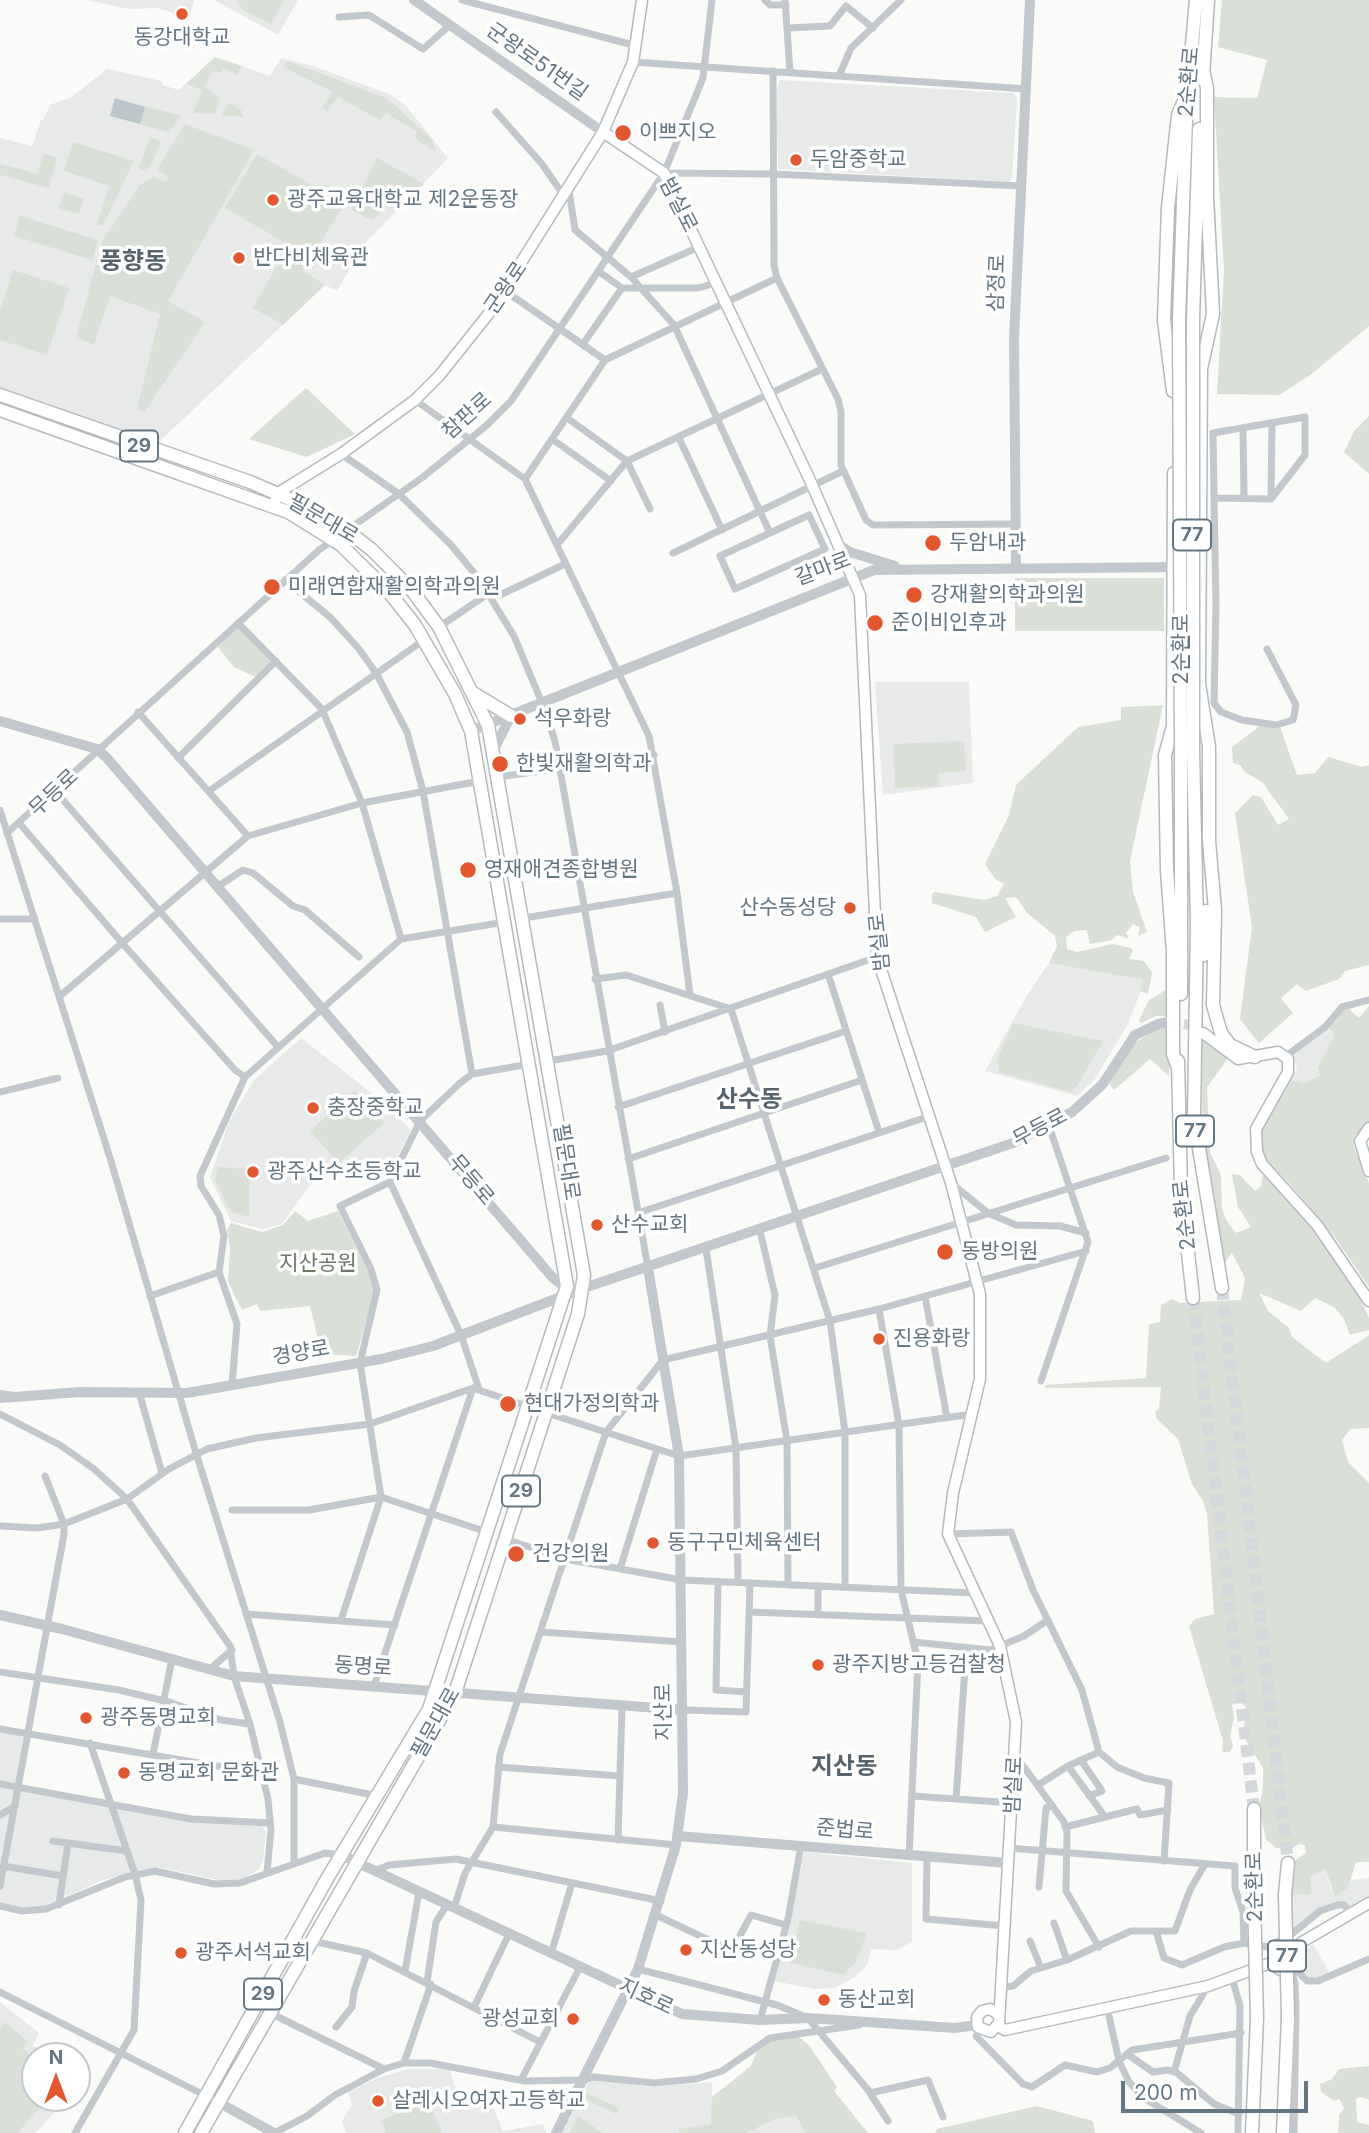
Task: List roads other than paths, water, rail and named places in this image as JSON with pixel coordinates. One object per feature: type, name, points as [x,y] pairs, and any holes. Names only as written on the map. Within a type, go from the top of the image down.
[{"type":"main road","name":"군왕로","points":[[276,499],[415,400],[439,376],[505,291],[603,132],[633,62],[642,0]]},
{"type":"main road","name":"2순환로","points":[[1193,1297],[1181,1189],[1178,1068],[1187,750],[1187,93],[1196,0]]},
{"type":"main road","name":"2순환로","points":[[1186,318],[1209,0]]},
{"type":"main road","points":[[1203,70],[1207,88],[1207,195],[1213,314],[1201,369],[1194,567],[1189,630],[1192,696],[1205,722]]},
{"type":"main road","points":[[1178,1068],[1173,1054],[1173,952],[1167,871],[1165,754],[1171,733],[1174,476],[1172,370],[1164,320],[1168,208],[1178,115],[1187,93]]},
{"type":"main road","name":"밤실로","points":[[603,132],[664,173],[813,487],[860,595],[877,957],[951,1183],[978,1282],[982,1348],[980,1379],[951,1503],[948,1534],[1000,1646],[1007,1669],[1016,1722],[998,2020]]},
{"type":"main road","points":[[1170,355],[1187,358],[1206,350]]},
{"type":"main road","points":[[1172,370],[1183,412],[1186,522],[1194,567],[1200,708],[1209,747],[1209,841],[1198,1037],[1233,1057],[1255,1057],[1278,1052],[1286,1055],[1287,1072],[1256,1129],[1256,1152],[1262,1164],[1317,1225],[1369,1301]]},
{"type":"main road","name":"필문대로","points":[[0,395],[276,499],[345,529],[392,569],[439,627],[488,725],[549,1061],[584,1288],[547,1413],[455,1693],[269,2012],[212,2099],[185,2133]]},
{"type":"main road","name":"필문대로","points":[[0,410],[276,499],[333,538],[389,592],[425,640],[460,703],[471,731],[530,1064],[566,1291],[429,1709],[341,1855],[212,2099],[201,2133]]},
{"type":"main road","points":[[1174,476],[1186,506]]},
{"type":"main road","points":[[1172,551],[1186,522]]},
{"type":"main road","points":[[1189,630],[1199,668]]},
{"type":"main road","points":[[473,692],[510,716]]},
{"type":"main road","points":[[1171,733],[1200,731],[1209,747]]},
{"type":"main road","name":"2순환로","points":[[1187,750],[1197,923],[1198,1037],[1193,1070],[1194,1118],[1203,1191],[1222,1288]]},
{"type":"main road","points":[[1209,841],[1214,906],[1214,1017],[1230,1045],[1255,1057]]},
{"type":"main road","points":[[1369,1128],[1360,1141],[1369,1171]]},
{"type":"main road","name":"2순환로","points":[[1252,2133],[1257,2018],[1254,1809]]},
{"type":"main road","name":"2순환로","points":[[1283,2133],[1288,2017],[1285,1895],[1288,1863]]},
{"type":"main road","points":[[1276,1961],[1280,1969],[1292,1968],[1292,1955],[1302,1942],[1369,1903]]},
{"type":"main road","name":"지호로","points":[[998,2020],[991,2032],[979,2027],[977,2017],[982,2011],[990,2009],[998,2020],[1005,2030],[1208,1986],[1276,1961],[1283,1952],[1292,1955]]},
{"type":"street","name":"군왕로51번길","points":[[414,0],[603,132]]},
{"type":"street","points":[[462,0],[637,46]]},
{"type":"street","name":"참판로","points":[[97,749],[333,538],[399,494],[487,425],[510,401],[664,173],[694,105],[705,67],[712,0]]},
{"type":"street","points":[[765,0],[770,5],[786,2],[790,72]]},
{"type":"street","points":[[839,76],[851,48],[901,0]]},
{"type":"street","name":"삼정로","points":[[1016,567],[1014,338],[1030,0]]},
{"type":"street","points":[[787,28],[830,26],[846,6],[873,27]]},
{"type":"street","points":[[338,17],[369,15],[423,49],[450,25]]},
{"type":"street","points":[[633,62],[1027,89]]},
{"type":"street","points":[[773,71],[774,265],[777,278],[840,407],[839,454],[843,471],[869,524],[1016,524]]},
{"type":"street","points":[[496,112],[567,193],[575,230],[631,277],[674,325],[770,533]]},
{"type":"street","points":[[664,173],[774,174],[1021,186]]},
{"type":"street","points":[[631,277],[699,247]]},
{"type":"street","points":[[598,271],[622,288],[698,288],[716,283]]},
{"type":"street","points":[[525,479],[605,360],[777,278]]},
{"type":"street","points":[[583,344],[622,288]]},
{"type":"street","points":[[505,291],[605,360]]},
{"type":"street","points":[[557,545],[627,461],[822,369]]},
{"type":"street","points":[[415,400],[525,479],[619,672],[654,754],[677,893],[690,995]]},
{"type":"street","points":[[1267,649],[1296,705],[1293,720],[1276,725],[1242,720],[1216,708],[1213,433],[1305,417],[1306,455],[1272,499]]},
{"type":"street","points":[[567,418],[627,461],[650,509]]},
{"type":"street","points":[[1272,423],[1272,499]]},
{"type":"street","points":[[1242,428],[1244,498]]},
{"type":"street","points":[[679,438],[722,530]]},
{"type":"street","points":[[552,439],[611,481]]},
{"type":"street","points":[[341,454],[399,494],[452,546],[489,593],[520,650],[542,703],[553,736],[607,1051],[648,1268]]},
{"type":"street","points":[[673,553],[843,471]]},
{"type":"street","points":[[1214,498],[1272,499]]},
{"type":"street","points":[[809,515],[825,549],[736,589],[720,556],[770,533],[809,515]]},
{"type":"street","points":[[839,545],[850,552],[902,568]]},
{"type":"street","points":[[439,627],[489,593],[500,596],[565,564]]},
{"type":"street","name":"갈마로","points":[[471,731],[874,570],[1214,566]]},
{"type":"street","points":[[285,580],[343,630],[376,673],[407,732],[423,791],[472,1074]]},
{"type":"street","points":[[238,623],[322,709],[362,803],[401,939]]},
{"type":"street","points":[[209,791],[322,709],[425,640]]},
{"type":"street","points":[[178,758],[276,661]]},
{"type":"street","points":[[138,712],[247,836]]},
{"type":"street","points":[[493,751],[510,716]]},
{"type":"street","name":"무등로","points":[[0,721],[97,749],[566,1291]]},
{"type":"street","name":"무등로","points":[[8,833],[56,792],[97,749]]},
{"type":"street","points":[[498,778],[654,754]]},
{"type":"street","points":[[60,996],[247,836],[362,803],[481,781]]},
{"type":"street","points":[[56,792],[278,1047]]},
{"type":"street","points":[[0,810],[111,1161],[294,1779],[294,1863]]},
{"type":"street","points":[[20,824],[235,1070],[245,1077]]},
{"type":"street","points":[[217,887],[243,870],[255,875],[293,906],[305,910],[359,957]]},
{"type":"street","points":[[524,918],[677,893]]},
{"type":"street","points":[[0,919],[35,919]]},
{"type":"street","points":[[232,1385],[237,1324],[219,1272],[224,1248],[223,1228],[201,1186],[200,1176],[245,1077],[401,939],[505,922]]},
{"type":"street","points":[[549,1061],[607,1051],[829,976],[877,957]]},
{"type":"street","points":[[595,979],[626,975],[731,1009]]},
{"type":"street","points":[[829,976],[879,1132]]},
{"type":"street","points":[[1286,1055],[1325,1027],[1342,1007],[1369,1000]]},
{"type":"street","points":[[660,1005],[665,1032]]},
{"type":"street","points":[[731,1009],[830,1321],[845,1432],[845,1587]]},
{"type":"street","name":"무등로","points":[[584,1288],[946,1168],[1049,1126],[1096,1091],[1135,1035],[1157,1024],[1169,1023]]},
{"type":"street","points":[[618,1107],[846,1031]]},
{"type":"street","points":[[341,1620],[381,1497],[360,1363],[377,1290],[371,1269],[340,1206],[390,1182],[420,1121],[472,1074],[530,1064]]},
{"type":"street","points":[[0,1092],[58,1078]]},
{"type":"street","points":[[628,1159],[862,1080]]},
{"type":"street","points":[[638,1213],[930,1116]]},
{"type":"street","points":[[1041,1381],[1086,1251],[1086,1233],[1049,1126]]},
{"type":"street","points":[[815,1268],[1166,1158]]},
{"type":"street","points":[[373,1686],[476,1389],[461,1335],[390,1182]]},
{"type":"street","points":[[951,1183],[988,1213],[1016,1225],[1060,1226],[1086,1233]]},
{"type":"street","points":[[760,1231],[775,1294],[770,1336],[787,1441],[788,1585]]},
{"type":"street","points":[[706,1249],[723,1347],[736,1448],[738,1582]]},
{"type":"street","points":[[404,2063],[429,1983],[436,1922],[450,1906],[493,1827],[498,1767],[606,1432],[663,1360],[879,1309],[1086,1251]]},
{"type":"street","name":"지산로","points":[[556,2133],[630,1990],[638,1969],[661,1901],[677,1840],[683,1793],[679,1456],[648,1268]]},
{"type":"street","points":[[149,1296],[219,1272]]},
{"type":"street","name":"경양로","points":[[0,1397],[180,1392],[360,1363],[412,1352],[461,1335],[566,1291],[584,1288]]},
{"type":"street","points":[[925,1296],[947,1418]]},
{"type":"street","points":[[879,1309],[898,1425],[901,1590],[918,1661],[909,1855]]},
{"type":"street","points":[[0,1525],[37,1528],[64,1524],[127,1499],[196,1453],[256,1438],[370,1424],[476,1389],[529,1407]]},
{"type":"street","points":[[139,1392],[166,1471]]},
{"type":"street","points":[[547,1413],[679,1456],[972,1414]]},
{"type":"street","points":[[0,1414],[60,1445],[127,1499],[147,1524],[232,1650],[234,1676],[263,1774],[270,1823],[267,1872]]},
{"type":"street","points":[[620,1569],[657,1449]]},
{"type":"street","points":[[0,1886],[64,1524],[45,1476]]},
{"type":"street","points":[[232,1510],[309,1510],[381,1497],[488,1532]]},
{"type":"street","points":[[948,1534],[1011,1532],[1048,1620],[1082,1690],[1099,1752],[1117,1768],[1144,1779],[1169,1783],[1164,1861]]},
{"type":"street","points":[[506,1538],[565,1559],[682,1580],[974,1593]]},
{"type":"street","points":[[718,1581],[716,1690],[746,1692]]},
{"type":"street","points":[[684,1710],[746,1712],[750,1583]]},
{"type":"street","points":[[818,1586],[818,1614]]},
{"type":"street","points":[[749,1612],[987,1620]]},
{"type":"street","points":[[246,1614],[394,1625]]},
{"type":"street","name":"동명로","points":[[0,1615],[234,1676],[684,1710]]},
{"type":"street","points":[[914,1642],[968,1650],[1000,1646],[1024,1636],[1048,1620]]},
{"type":"street","points":[[542,1632],[682,1642]]},
{"type":"street","points":[[209,1670],[232,1650]]},
{"type":"street","points":[[153,1754],[172,1659]]},
{"type":"street","points":[[918,1661],[1007,1669]]},
{"type":"street","points":[[957,1799],[965,1667]]},
{"type":"street","points":[[0,1672],[162,1700],[221,1720],[250,1724]]},
{"type":"street","points":[[618,1840],[622,1707]]},
{"type":"street","points":[[0,1729],[263,1774]]},
{"type":"street","points":[[75,2133],[136,2022],[141,1900],[135,1874],[90,1743]]},
{"type":"street","points":[[1038,1785],[1068,1766],[1099,1752]]},
{"type":"street","points":[[1016,1756],[1065,1827],[1066,1891],[1099,1947]]},
{"type":"street","points":[[1081,1760],[1102,1791],[1089,1796]]},
{"type":"street","points":[[1068,1766],[1105,1817]]},
{"type":"street","points":[[498,1767],[620,1776]]},
{"type":"street","points":[[294,1779],[379,1796]]},
{"type":"street","points":[[0,1784],[201,1820],[270,1823]]},
{"type":"street","points":[[913,1796],[1013,1803]]},
{"type":"street","points":[[0,1815],[15,1806]]},
{"type":"street","points":[[1039,1887],[1049,1807]]},
{"type":"street","points":[[1065,1827],[1137,1809],[1140,1815],[1168,1810]]},
{"type":"street","points":[[493,1827],[618,1840],[677,1840]]},
{"type":"street","name":"준법로","points":[[677,1840],[801,1845],[1008,1863]]},
{"type":"street","points":[[53,1841],[127,1851]]},
{"type":"street","points":[[59,1905],[68,1843]]},
{"type":"street","points":[[760,2020],[786,1924],[801,1845]]},
{"type":"street","points":[[1010,1848],[1235,1866],[1235,1888],[1243,1912],[1244,1943]]},
{"type":"street","points":[[0,1906],[36,1911],[59,1905],[135,1874],[167,1872],[228,1885],[240,1884],[267,1872],[326,1853],[341,1855]]},
{"type":"street","name":"지호로","points":[[341,1855],[682,2014],[760,2020],[807,2018],[954,2028],[979,2027]]},
{"type":"street","points":[[927,1856],[926,1919],[1004,1926]]},
{"type":"street","points":[[375,1871],[389,1865],[443,1857],[661,1901]]},
{"type":"street","points":[[1000,1988],[1013,1986],[1031,1971],[1067,1960],[1131,1931],[1175,1931],[1190,1890],[1205,1864]]},
{"type":"street","points":[[3,1866],[63,1876]]},
{"type":"street","points":[[551,1954],[572,1883]]},
{"type":"street","points":[[405,1971],[419,1892]]},
{"type":"street","points":[[1156,1931],[1164,1958],[1182,1965],[1224,1947],[1244,1943],[1268,1947],[1300,1929],[1320,1911],[1337,1905],[1344,1905],[1351,1913]]},
{"type":"street","points":[[656,1915],[732,1951],[751,1915],[786,1924]]},
{"type":"street","points":[[1054,1923],[1067,1960]]},
{"type":"street","points":[[474,2007],[509,1934]]},
{"type":"street","points":[[312,1941],[367,1953],[540,2042]]},
{"type":"street","points":[[1030,1941],[1041,1968]]},
{"type":"street","points":[[336,2027],[352,2007],[354,1991],[367,1953]]},
{"type":"street","points":[[1292,1968],[1307,1981],[1318,1981],[1369,1959]]},
{"type":"street","points":[[521,2080],[580,1967]]},
{"type":"street","points":[[1292,1968],[1296,1983],[1294,2133]]},
{"type":"street","points":[[638,1969],[764,2003],[807,2018],[870,2093],[888,2121]]},
{"type":"street","points":[[1232,1978],[1240,2006],[1238,2133]]},
{"type":"street","points":[[1174,2072],[1190,2016],[1208,1986]]},
{"type":"street","points":[[0,1992],[274,2133],[384,2069],[404,2063],[430,2063],[521,2080],[583,2080],[594,2077],[643,2082],[696,2080],[722,2071],[769,2038],[866,2023]]},
{"type":"street","points":[[1107,2007],[1119,2061],[1129,2082],[1144,2098],[1201,2133]]},
{"type":"street","points":[[269,2012],[384,2069]]},
{"type":"street","points":[[979,2027],[976,2036],[1028,2086],[1037,2087],[1065,2064],[1097,2072],[1110,2068],[1132,2050],[1241,2033]]},
{"type":"street","points":[[1127,2054],[1153,2072],[1174,2072],[1214,2104],[1239,2114]]},
{"type":"street","points":[[870,2093],[928,2080],[943,2117]]},
{"type":"tunnel","points":[[1169,1022],[1191,1025],[1201,1031]]},
{"type":"tunnel","points":[[1222,1288],[1288,1863]]},
{"type":"tunnel","points":[[1193,1298],[1254,1809]]},
{"type":"place","name":"동강대학교","points":[[182,14]]},
{"type":"place","name":"이쁘지오","points":[[623,133]]},
{"type":"place","name":"두암중학교","points":[[796,160]]},
{"type":"place","name":"광주교육대학교 제2운동장","points":[[273,200]]},
{"type":"place","name":"반다비체육관","points":[[239,258]]},
{"type":"place","name":"두암내과","points":[[933,543]]},
{"type":"place","name":"미래연합재활의학과의원","points":[[272,587]]},
{"type":"place","name":"강재활의학과의원","points":[[914,595]]},
{"type":"place","name":"준이비인후과","points":[[875,623]]},
{"type":"place","name":"석우화랑","points":[[520,719]]},
{"type":"place","name":"한빛재활의학과","points":[[500,764]]},
{"type":"place","name":"영재애견종합병원","points":[[468,870]]},
{"type":"place","name":"산수동성당","points":[[850,908]]},
{"type":"place","name":"충장중학교","points":[[313,1108]]},
{"type":"place","name":"광주산수초등학교","points":[[253,1172]]},
{"type":"place","name":"산수교회","points":[[597,1225]]},
{"type":"place","name":"동방의원","points":[[945,1252]]},
{"type":"place","name":"진용화랑","points":[[879,1339]]},
{"type":"place","name":"현대가정의학과","points":[[508,1404]]},
{"type":"place","name":"동구구민체육센터","points":[[653,1543]]},
{"type":"place","name":"건강의원","points":[[516,1554]]},
{"type":"place","name":"광주지방고등검찰청","points":[[818,1665]]},
{"type":"place","name":"광주동명교회","points":[[86,1718]]},
{"type":"place","name":"동명교회 문화관","points":[[124,1773]]},
{"type":"place","name":"지산동성당","points":[[686,1950]]},
{"type":"place","name":"광주서석교회","points":[[181,1953]]},
{"type":"place","name":"동산교회","points":[[824,2000]]},
{"type":"place","name":"광성교회","points":[[573,2019]]},
{"type":"place","name":"살레시오여자고등학교","points":[[378,2101]]},
{"type":"district","name":"풍향동","points":[[133,262]]},
{"type":"district","name":"산수동","points":[[749,1100]]},
{"type":"district","name":"지산동","points":[[844,1767]]},
{"type":"park label","name":"지산공원","points":[[318,1264]]}]
